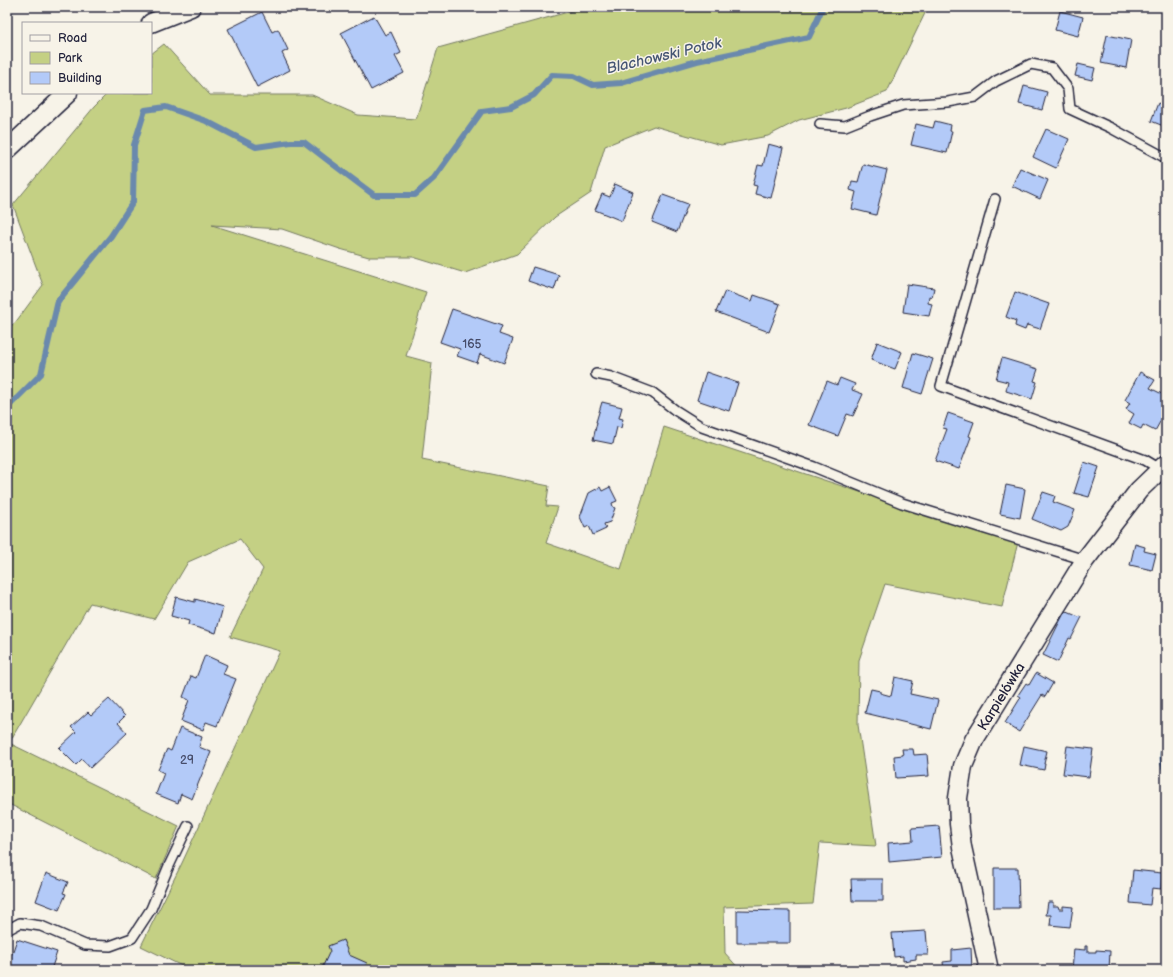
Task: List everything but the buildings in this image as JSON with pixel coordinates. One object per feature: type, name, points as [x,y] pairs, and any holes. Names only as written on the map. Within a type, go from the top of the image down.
[{"type":"street","points":[[152,24],[191,7]]},
{"type":"street","points":[[7,150],[67,94]]},
{"type":"street","name":"Karpielówka","points":[[989,970],[962,847],[958,798],[964,766],[974,740],[1085,560],[1139,490],[1163,466]]},
{"type":"lane","points":[[820,124],[845,126],[903,105],[948,102],[975,97],[996,81],[1031,64],[1052,68],[1068,88],[1070,109],[1112,128],[1166,158]]},
{"type":"lane","points":[[995,199],[941,386],[1163,466]]},
{"type":"lane","points":[[596,374],[611,377],[653,392],[676,410],[702,427],[814,468],[902,503],[1085,560]]},
{"type":"lane","points":[[7,930],[20,923],[41,926],[85,945],[110,946],[132,938],[152,909],[168,868],[188,826]]},
{"type":"green space","points":[[586,7],[723,7],[724,9],[731,7],[928,7],[887,92],[846,108],[799,120],[768,136],[721,145],[654,126],[605,146],[591,193],[555,217],[517,254],[465,273],[413,257],[369,257],[340,249],[282,229],[212,225],[426,292],[406,356],[432,363],[422,460],[549,486],[546,506],[558,507],[546,543],[621,569],[664,427],[875,497],[1018,542],[1002,607],[885,584],[859,660],[858,725],[876,846],[820,843],[813,904],[724,907],[725,953],[740,970],[190,970],[141,946],[182,863],[280,651],[230,637],[263,569],[240,539],[188,562],[154,619],[90,603],[9,743],[179,826],[156,879],[7,803],[7,328],[15,323],[43,285],[13,205],[94,107],[107,94],[152,94],[152,53],[164,44],[210,95],[312,95],[358,115],[416,119],[438,48]]},
{"type":"waterway","name":"Blachowski Potok","points":[[7,408],[41,374],[58,301],[111,236],[133,202],[134,145],[145,110],[166,107],[206,121],[256,147],[291,142],[304,142],[374,195],[415,195],[434,178],[482,111],[511,107],[534,95],[552,75],[574,76],[593,85],[621,83],[697,61],[809,37],[823,7]]},
{"type":"waterway","points":[[1166,736],[1163,750],[1163,763],[1166,771]]}]
